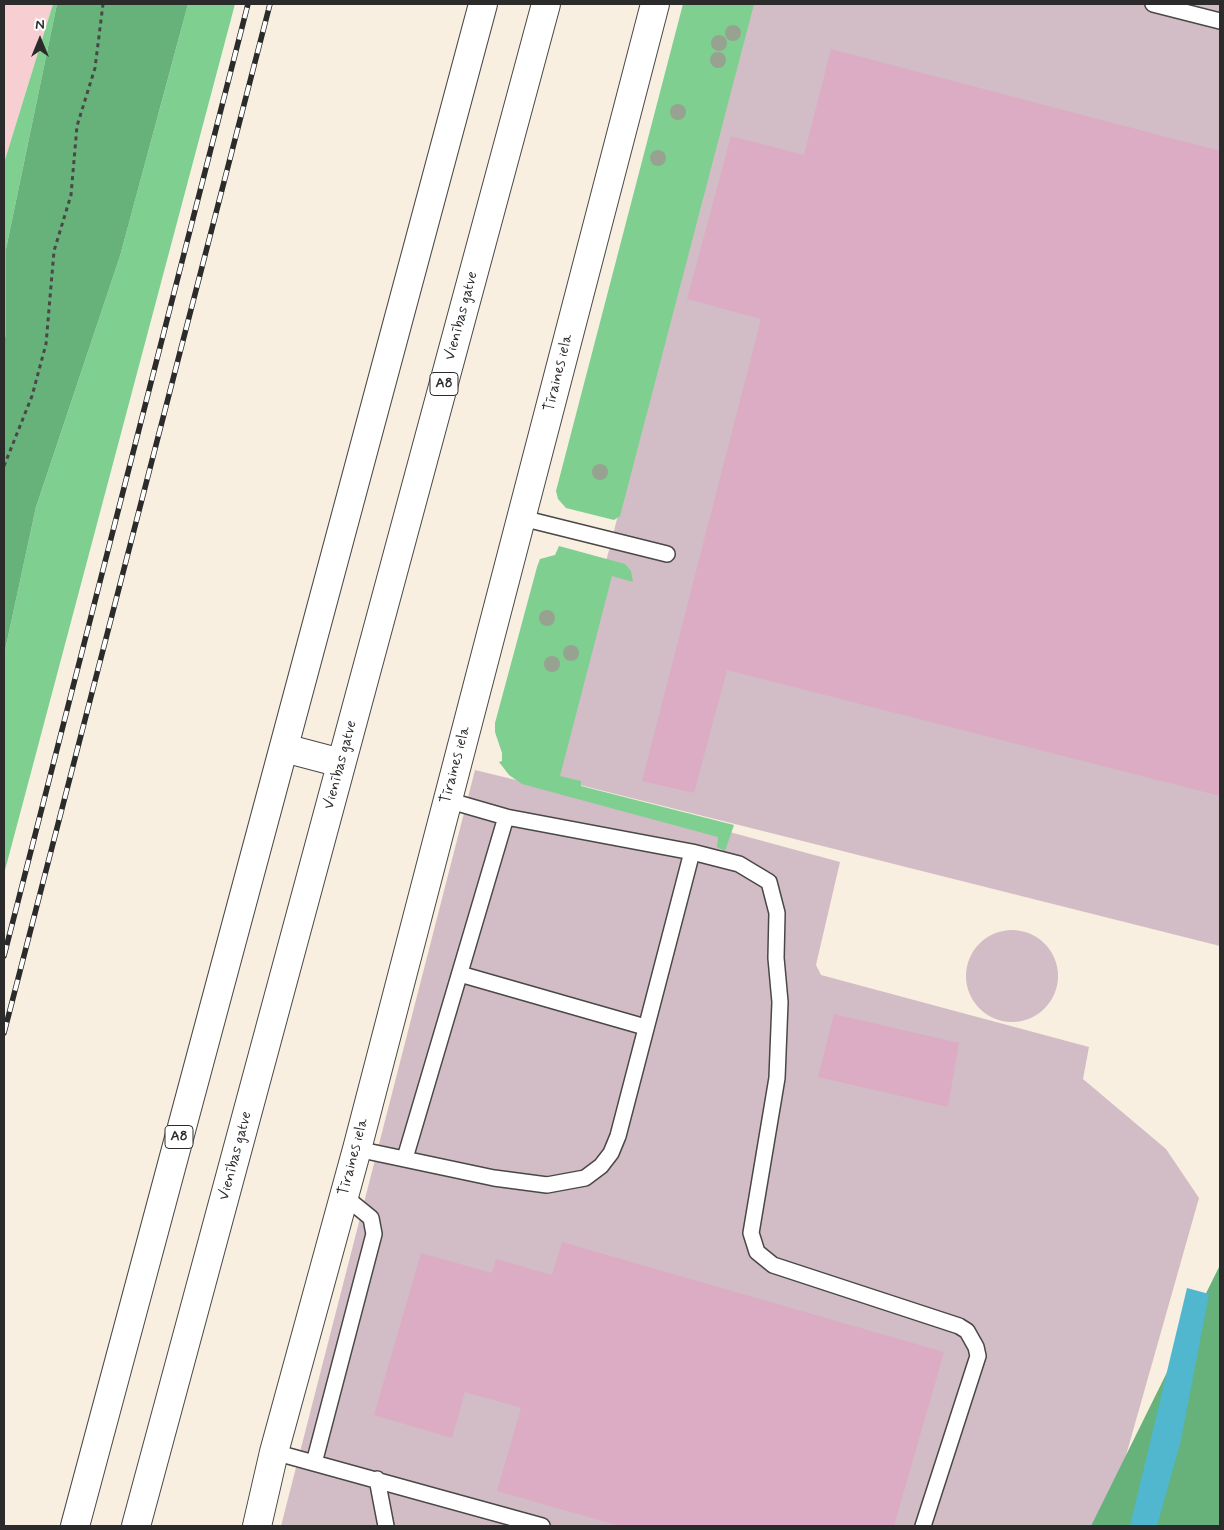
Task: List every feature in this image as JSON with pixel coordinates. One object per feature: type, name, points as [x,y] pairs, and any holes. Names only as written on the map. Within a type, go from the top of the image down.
[{"type":"main road","name":"A8","points":[[75,1526],[484,4]]},
{"type":"main road","name":"Vienības gatve","points":[[136,1526],[546,4]]},
{"type":"main road","name":"Tīraines iela","points":[[257,1526],[274,1452],[344,1196],[655,4]]},
{"type":"main road","points":[[284,748],[342,764]]},
{"type":"lane","points":[[1153,4],[1220,21]]},
{"type":"lane","points":[[522,518],[666,554]]},
{"type":"lane","points":[[447,800],[506,818],[692,852],[739,864],[770,882],[777,913],[776,958],[780,1002],[777,1078],[751,1233],[757,1252],[773,1265],[959,1326],[967,1331],[976,1347],[978,1356],[923,1526]]},
{"type":"lane","points":[[405,1158],[506,818]]},
{"type":"lane","points":[[356,1149],[521,1183],[547,1185],[585,1178],[601,1166],[611,1153],[618,1136],[692,852]]},
{"type":"lane","points":[[460,974],[645,1028]]},
{"type":"lane","points":[[314,1463],[374,1234],[371,1218],[344,1196]]},
{"type":"lane","points":[[274,1452],[377,1479],[520,1523],[542,1526]]},
{"type":"lane","points":[[377,1479],[386,1526]]},
{"type":"path","points":[[4,466],[32,396],[46,344],[54,251],[71,195],[77,126],[95,68],[104,4]]},
{"type":"shaded area","points":[[4,4],[53,4],[4,163]]},
{"type":"shaded area","points":[[745,4],[1220,4],[1220,946],[548,777],[612,539]]},
{"type":"shaded area","points":[[475,770],[726,831],[840,862],[816,965],[821,975],[1089,1047],[1083,1079],[1166,1149],[1199,1198],[1106,1526],[281,1526]]},
{"type":"shaded area","points":[[1012,930],[1030,933],[1045,943],[1055,958],[1058,976],[1055,994],[1045,1009],[1030,1019],[1012,1022],[994,1019],[979,1009],[969,994],[966,976],[969,958],[979,943],[994,933]]},
{"type":"green space","points":[[53,4],[57,4],[6,249],[6,335],[4,340],[4,163]]},
{"type":"green space","points":[[57,4],[188,4],[120,256],[36,507],[4,655],[4,340],[6,335],[6,249]]},
{"type":"green space","points":[[188,4],[235,4],[4,874],[4,655],[36,507],[120,256]]},
{"type":"green space","points":[[683,4],[754,4],[620,516],[614,520],[566,508],[558,499],[556,491]]},
{"type":"green space","points":[[559,546],[625,564],[631,571],[633,582],[612,576],[560,776],[581,781],[581,786],[734,825],[725,851],[717,847],[718,837],[522,784],[509,775],[499,762],[502,761],[502,753],[495,732],[495,723],[537,567],[540,559],[555,555]]},
{"type":"green space","points":[[1220,1265],[1220,1526],[1091,1526]]},
{"type":"water","points":[[1187,1288],[1209,1294],[1181,1440],[1157,1526],[1130,1526]]},
{"type":"building","points":[[831,49],[1220,151],[1220,796],[727,670],[694,793],[642,781],[761,319],[687,299],[731,136],[804,155]]},
{"type":"building","points":[[834,1014],[959,1043],[948,1107],[818,1077]]},
{"type":"building","points":[[562,1242],[944,1352],[894,1526],[620,1526],[497,1491],[521,1408],[465,1392],[452,1438],[374,1415],[421,1253],[492,1273],[496,1259],[552,1275]]},
{"type":"railway","points":[[4,956],[248,4]]},
{"type":"railway","points":[[4,1033],[270,4]]}]
